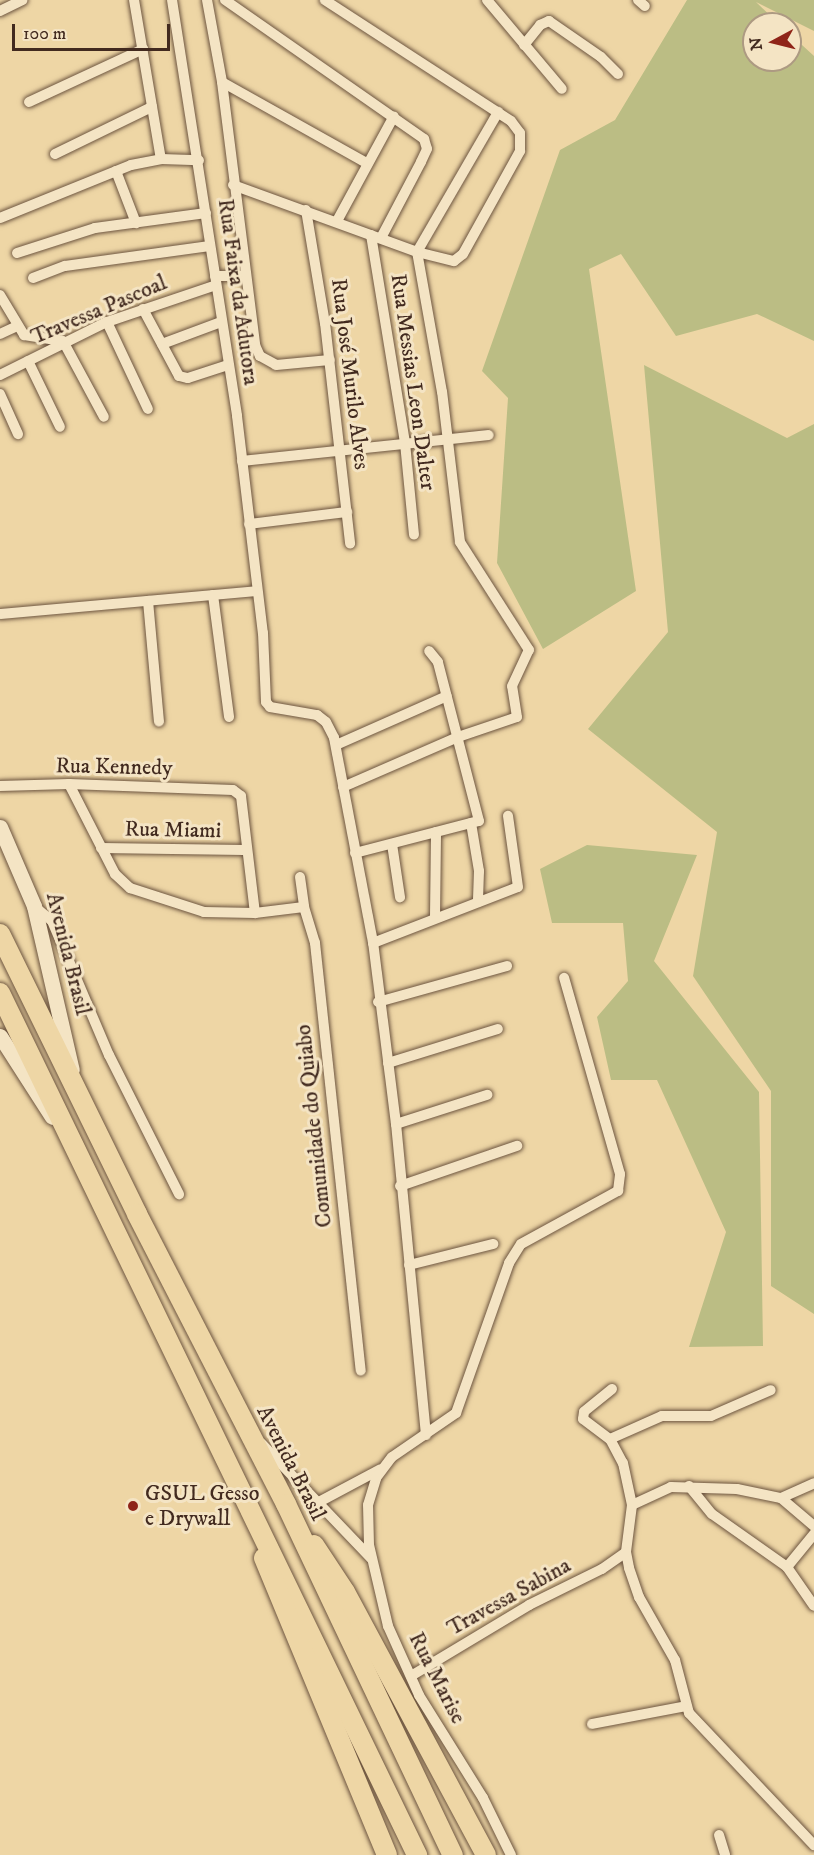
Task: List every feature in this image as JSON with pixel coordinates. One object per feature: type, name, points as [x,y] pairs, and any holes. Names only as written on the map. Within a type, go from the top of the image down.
[{"type":"highway","name":"Avenida Brasil","points":[[0,934],[78,1096],[286,1504],[453,1855]]},
{"type":"highway","points":[[0,993],[417,1855]]},
{"type":"highway","points":[[286,1504],[332,1570],[486,1855]]},
{"type":"highway","points":[[252,1512],[272,1583],[387,1855]]},
{"type":"street","points":[[0,11],[23,0]]},
{"type":"street","points":[[134,0],[161,159]]},
{"type":"street","name":"Rua Faixa da Adutora","points":[[172,0],[199,160],[243,461],[264,642],[266,702],[270,707],[317,715],[326,722],[336,745]]},
{"type":"street","name":"Rua Faixa da Adutora","points":[[207,0],[222,82],[251,333],[260,356],[276,365],[330,360]]},
{"type":"street","points":[[225,0],[424,139],[427,149],[421,162],[376,237]]},
{"type":"street","points":[[233,185],[417,252],[454,261],[468,246],[520,151],[518,130],[498,112],[325,0]]},
{"type":"street","points":[[487,0],[562,89]]},
{"type":"street","points":[[524,45],[540,25],[549,21],[601,57],[618,74]]},
{"type":"street","points":[[29,102],[143,49]]},
{"type":"street","points":[[222,82],[368,164]]},
{"type":"street","points":[[55,154],[152,107]]},
{"type":"street","points":[[343,787],[458,737],[517,717],[512,686],[529,650],[460,542],[448,439],[417,252],[498,112]]},
{"type":"street","points":[[337,221],[394,116]]},
{"type":"street","points":[[0,218],[116,171],[161,159],[199,160]]},
{"type":"street","points":[[116,171],[136,223]]},
{"type":"street","name":"Rua José Murilo Alves","points":[[306,210],[330,360],[350,544]]},
{"type":"street","points":[[17,253],[72,234],[206,213]]},
{"type":"street","name":"Rua Messias Leon Dalter","points":[[376,237],[405,443],[414,535]]},
{"type":"street","points":[[33,278],[65,266],[210,246]]},
{"type":"street","name":"Travessa Pascoal","points":[[0,375],[63,341],[107,322],[215,280],[244,276]]},
{"type":"street","points":[[0,295],[17,326],[33,339],[63,341],[104,417]]},
{"type":"street","points":[[143,309],[179,376],[198,376],[228,365]]},
{"type":"street","points":[[107,322],[148,409]]},
{"type":"street","points":[[162,344],[221,322]]},
{"type":"street","points":[[0,334],[17,326]]},
{"type":"street","points":[[28,361],[60,427]]},
{"type":"street","points":[[0,394],[18,434]]},
{"type":"street","points":[[243,461],[489,435]]},
{"type":"street","points":[[249,524],[347,512]]},
{"type":"street","points":[[0,614],[257,591]]},
{"type":"street","points":[[213,595],[229,717]]},
{"type":"street","points":[[148,601],[159,721]]},
{"type":"street","points":[[355,854],[479,821],[438,662],[429,651]]},
{"type":"street","points":[[426,1435],[400,1186],[396,1124],[378,1002],[373,943],[336,745],[447,696]]},
{"type":"street","points":[[69,784],[115,874],[145,895],[204,912],[255,913],[304,907]]},
{"type":"street","name":"Rua Kennedy","points":[[0,786],[69,784],[228,789],[241,796],[244,850]]},
{"type":"street","points":[[373,943],[435,917],[518,888],[508,816]]},
{"type":"street","points":[[471,823],[479,871],[478,902]]},
{"type":"street","name":"Avenida Brasil","points":[[0,827],[34,906],[78,1096]]},
{"type":"street","points":[[435,917],[436,832]]},
{"type":"street","points":[[392,844],[400,897]]},
{"type":"street","name":"Rua Miami","points":[[101,848],[244,850]]},
{"type":"street","points":[[244,850],[255,913]]},
{"type":"street","name":"Comunidade do Quiabo","points":[[300,877],[304,907],[315,943],[361,1371]]},
{"type":"street","points":[[34,906],[52,921],[109,1055],[179,1194]]},
{"type":"street","points":[[378,1002],[507,966]]},
{"type":"street","points":[[317,1503],[381,1469],[456,1413],[514,1252],[529,1237],[618,1191],[620,1174],[564,978]]},
{"type":"street","points":[[388,1063],[498,1029]]},
{"type":"street","points":[[0,1036],[81,1161]]},
{"type":"street","points":[[396,1124],[487,1095]]},
{"type":"street","points":[[400,1186],[517,1146]]},
{"type":"street","points":[[409,1265],[493,1244]]},
{"type":"street","points":[[612,1389],[582,1416],[584,1422],[610,1438],[623,1462],[632,1505],[626,1552],[636,1590],[675,1660],[686,1706],[698,1726],[784,1809],[814,1845]]},
{"type":"street","points":[[610,1438],[662,1416],[711,1416],[771,1390]]},
{"type":"street","points":[[247,1428],[371,1558]]},
{"type":"street","name":"Rua Marise","points":[[381,1469],[368,1505],[371,1558],[388,1626],[411,1676],[511,1855]]},
{"type":"street","points":[[781,1498],[814,1483]]},
{"type":"street","points":[[632,1505],[663,1489],[689,1486],[737,1489],[781,1498],[814,1526]]},
{"type":"street","points":[[689,1486],[712,1514],[787,1567],[814,1606]]},
{"type":"street","points":[[787,1567],[814,1534]]},
{"type":"street","name":"Travessa Sabina","points":[[411,1676],[529,1605],[602,1569],[626,1552]]},
{"type":"street","points":[[369,1638],[388,1626]]},
{"type":"street","points":[[592,1724],[686,1706]]},
{"type":"street","points":[[719,1835],[724,1855]]},
{"type":"green space","points":[[687,0],[814,0],[814,31],[802,25],[802,12],[776,12],[756,2],[766,12],[742,12],[742,72],[802,72],[802,45],[814,56],[814,341],[757,314],[676,336],[621,254],[589,269],[636,591],[543,649],[497,563],[508,398],[482,371],[560,150],[615,120]]},
{"type":"green space","points":[[644,365],[787,438],[814,424],[814,1314],[771,1286],[771,1091],[693,976],[717,832],[588,729],[668,632]]},
{"type":"green space","points":[[587,845],[697,855],[654,961],[759,1092],[763,1346],[689,1347],[726,1232],[657,1080],[611,1080],[597,1017],[628,981],[623,923],[552,923],[540,869]]},
{"type":"place","name":"GSUL Gesso e Drywall","points":[[133,1506]]}]
